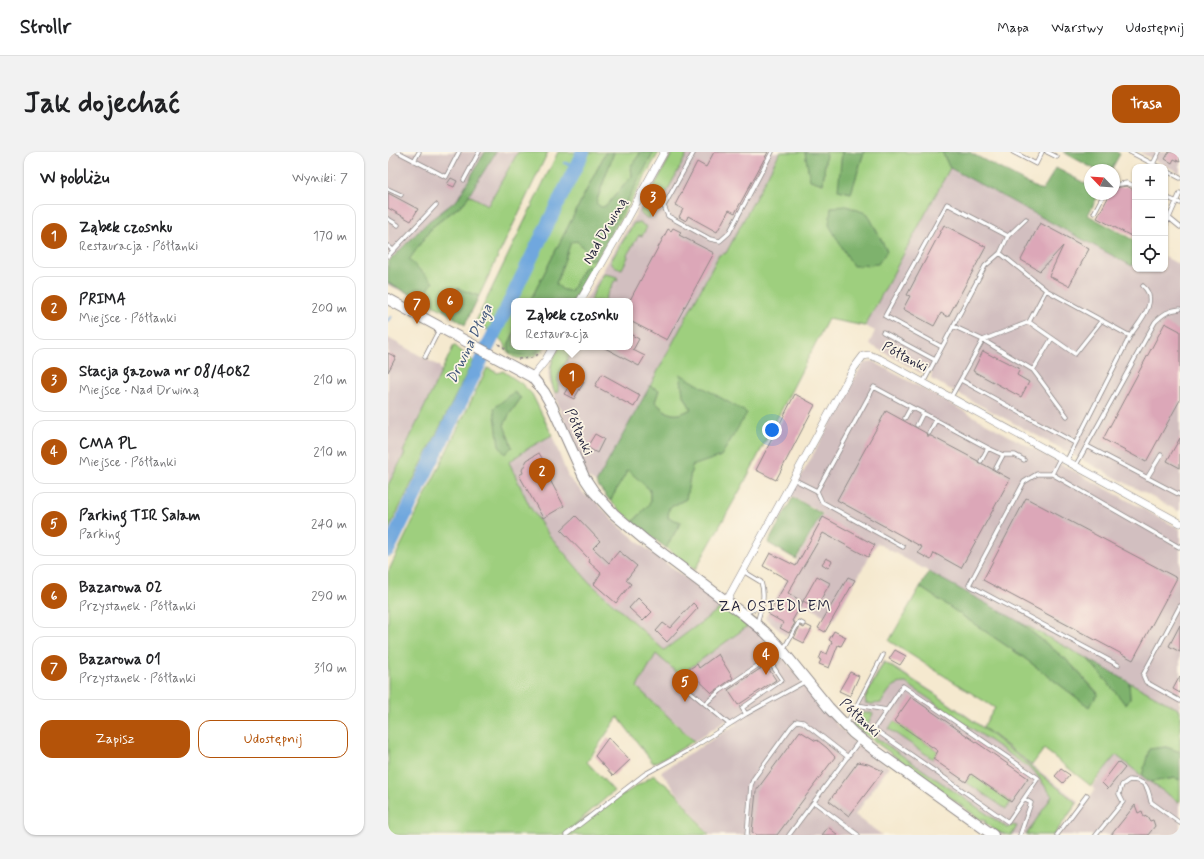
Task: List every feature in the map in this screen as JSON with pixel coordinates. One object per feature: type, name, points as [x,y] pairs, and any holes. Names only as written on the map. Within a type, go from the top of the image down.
[{"type":"street","name":"Nad Drwiną","points":[[582,298],[664,152]]},
{"type":"street","name":"Półłanki","points":[[388,299],[471,344],[502,356],[532,377],[544,392],[552,406],[584,477],[605,505],[623,523],[756,624],[783,650],[820,698],[845,726],[861,740],[993,835]]},
{"type":"street","points":[[532,377],[551,350]]},
{"type":"street","name":"Półłanki","points":[[726,602],[854,368],[863,356],[875,356],[1180,523]]},
{"type":"lane","points":[[398,152],[446,177],[459,152]]},
{"type":"lane","points":[[414,161],[419,152]]},
{"type":"lane","points":[[464,180],[479,152]]},
{"type":"lane","points":[[664,206],[694,152]]},
{"type":"lane","points":[[641,194],[664,206],[668,216],[710,238],[720,241],[729,233],[772,152]]},
{"type":"lane","points":[[1013,152],[1036,164],[1042,152]]},
{"type":"lane","points":[[1047,152],[1057,157]]},
{"type":"lane","points":[[1130,152],[1152,164],[1159,152]]},
{"type":"lane","points":[[1168,172],[1180,178]]},
{"type":"lane","points":[[1120,184],[1127,183],[1132,185]]},
{"type":"lane","points":[[388,189],[401,195]]},
{"type":"lane","points":[[1180,192],[1178,202],[1169,218],[1180,227]]},
{"type":"lane","points":[[1168,198],[1178,202]]},
{"type":"lane","points":[[1094,213],[1101,200]]},
{"type":"lane","points":[[942,348],[885,316],[947,204],[1008,236]]},
{"type":"lane","points":[[388,256],[436,205]]},
{"type":"lane","points":[[388,219],[398,225]]},
{"type":"lane","points":[[923,383],[986,266],[1000,253],[1008,236],[1026,219]]},
{"type":"lane","points":[[388,246],[394,250]]},
{"type":"lane","points":[[1000,253],[1046,290],[1130,336]]},
{"type":"lane","points":[[1052,474],[1075,443],[1130,336],[1150,304],[1149,294],[1143,286]]},
{"type":"lane","points":[[951,397],[983,340],[1029,322],[1046,290]]},
{"type":"lane","points":[[1076,465],[1088,446],[1155,322],[1162,314],[1180,309]]},
{"type":"lane","points":[[1029,322],[1075,354],[1102,320]]},
{"type":"lane","points":[[953,326],[983,340],[1033,370],[1067,416]]},
{"type":"lane","points":[[425,357],[440,328]]},
{"type":"lane","points":[[883,332],[935,360]]},
{"type":"lane","points":[[1033,370],[1052,338]]},
{"type":"lane","points":[[961,380],[1075,443]]},
{"type":"lane","points":[[817,491],[874,386],[988,448],[1003,455],[1014,455],[1024,460]]},
{"type":"lane","points":[[905,418],[911,407]]},
{"type":"lane","points":[[917,425],[923,413]]},
{"type":"lane","points":[[929,433],[936,420]]},
{"type":"lane","points":[[1088,446],[1180,495]]},
{"type":"lane","points":[[981,461],[988,448]]},
{"type":"lane","points":[[996,468],[1003,455]]},
{"type":"lane","points":[[1147,478],[1161,455]]},
{"type":"lane","points":[[1118,665],[969,585],[1024,482],[1036,474],[1052,474],[1180,546]]},
{"type":"lane","points":[[793,478],[817,491],[822,502],[904,547]]},
{"type":"lane","points":[[742,571],[761,582],[764,591],[762,606],[756,624]]},
{"type":"lane","points":[[743,614],[762,606]]},
{"type":"lane","points":[[1180,606],[1143,675],[1146,682],[1180,701]]},
{"type":"lane","points":[[705,704],[720,691],[783,650],[799,622],[803,624]]},
{"type":"lane","points":[[845,726],[883,655]]},
{"type":"lane","points":[[746,714],[742,708],[782,680],[768,659]]},
{"type":"lane","points":[[566,835],[645,774],[689,750],[746,714],[807,681]]},
{"type":"lane","points":[[680,683],[729,724]]},
{"type":"lane","points":[[903,686],[1038,778],[1008,822],[874,729],[887,710],[903,686]]},
{"type":"lane","points":[[857,705],[887,710]]},
{"type":"lane","points":[[747,835],[751,785],[754,778],[797,721],[803,722],[848,756]]},
{"type":"lane","points":[[789,835],[861,740]]},
{"type":"lane","points":[[1096,835],[1123,802],[1119,794],[1122,785],[1129,780],[1138,780],[1148,788],[1151,802],[1180,824]]},
{"type":"lane","points":[[1057,835],[1087,795]]},
{"type":"lane","points":[[1020,835],[1031,803],[1024,799]]},
{"type":"lane","points":[[814,802],[858,835]]},
{"type":"path","points":[[498,344],[506,348],[502,356]]},
{"type":"path","points":[[514,358],[531,358],[544,350]]},
{"type":"shaded area","points":[[388,152],[518,152],[434,305],[388,285]]},
{"type":"shaded area","points":[[670,152],[780,152],[726,253],[719,255],[650,386],[596,483],[586,476],[549,381],[548,372],[552,358],[557,350],[633,350],[633,298],[587,298]]},
{"type":"shaded area","points":[[1139,152],[1180,152],[1180,173],[1168,167],[1168,164],[1162,164]]},
{"type":"shaded area","points":[[950,168],[1132,266],[1132,272],[1168,272],[1168,259],[1180,265],[1180,512],[931,379],[932,372],[927,369],[921,373],[869,344],[875,331],[865,326]]},
{"type":"shaded area","points":[[388,338],[439,366],[442,372],[403,451],[405,453],[388,485]]},
{"type":"shaded area","points":[[872,361],[1180,529],[1180,710],[877,543],[833,621],[803,603],[786,636],[765,618],[823,513],[791,495],[861,367],[863,364]]},
{"type":"shaded area","points":[[552,435],[568,477],[586,496],[591,497],[618,525],[643,546],[723,606],[664,650],[589,582],[549,535],[530,507],[509,462],[527,449]]},
{"type":"shaded area","points":[[749,625],[775,648],[829,716],[855,743],[889,767],[855,815],[882,835],[710,835],[661,772],[737,724],[730,718],[695,741],[637,687],[656,654],[680,675]]},
{"type":"shaded area","points":[[883,660],[935,693],[983,727],[1079,802],[1055,835],[1000,835],[850,724]]},
{"type":"shaded area","points":[[1116,754],[1142,776],[1180,803],[1180,835],[1059,835],[1095,790],[1092,787]]},
{"type":"green space","points":[[485,152],[496,152],[464,203],[432,227],[409,260],[433,282],[422,300],[388,283],[388,262],[429,221],[457,200]]},
{"type":"green space","points":[[518,152],[548,152],[479,296],[457,289],[443,310],[422,300],[432,282],[408,260],[432,227],[464,203],[469,195],[488,205]]},
{"type":"green space","points":[[558,152],[606,152],[532,298],[511,298],[511,339],[509,343],[509,352],[537,353],[539,350],[543,350],[542,351],[530,358],[516,358],[505,349],[506,346],[501,340],[476,321]]},
{"type":"green space","points":[[606,152],[614,152],[596,203],[601,207],[606,206],[632,176],[631,166],[640,152],[654,152],[595,259],[589,260],[587,252],[577,241],[571,242],[556,284],[563,290],[571,291],[584,267],[589,266],[591,269],[574,298],[532,298]]},
{"type":"green space","points":[[614,152],[640,152],[631,166],[632,176],[606,206],[601,208],[596,203]]},
{"type":"green space","points":[[654,152],[659,152],[576,298],[574,298],[591,269],[584,267],[571,291],[563,290],[556,284],[571,241],[577,241],[595,259]]},
{"type":"green space","points":[[673,152],[688,152],[664,197],[656,198],[651,192]]},
{"type":"green space","points":[[780,152],[805,152],[810,179],[823,184],[826,152],[842,152],[839,190],[851,193],[864,152],[942,152],[950,168],[865,326],[828,319],[744,483],[695,570],[666,548],[681,522],[668,518],[669,508],[686,499],[692,465],[721,456],[681,374],[683,394],[691,409],[680,414],[672,414],[664,410],[655,402],[659,390],[650,386],[719,255],[726,253]]},
{"type":"green space","points":[[805,152],[826,152],[823,184],[810,180]]},
{"type":"green space","points":[[842,152],[864,152],[851,193],[838,190]]},
{"type":"green space","points":[[942,152],[969,152],[1042,191],[1056,168],[1084,183],[1084,200],[1096,200],[1088,215],[1132,239],[1132,266],[950,168]]},
{"type":"green space","points":[[1063,152],[1116,152],[1120,154],[1114,164],[1085,164]]},
{"type":"green space","points":[[645,202],[650,203],[655,207],[654,214],[652,213],[649,219],[643,216],[640,212]]},
{"type":"green space","points":[[847,206],[868,214],[887,251],[878,264],[853,266],[829,225],[831,207]]},
{"type":"green space","points":[[634,223],[640,223],[647,227],[642,236],[639,235],[627,255],[628,257],[622,269],[618,268],[611,261]]},
{"type":"green space","points":[[604,274],[617,277],[618,281],[615,280],[606,298],[592,298],[595,289]]},
{"type":"green space","points":[[457,288],[479,296],[465,325],[443,310]]},
{"type":"green space","points":[[511,339],[511,350],[539,350],[531,355],[522,356],[509,352],[509,343]]},
{"type":"green space","points":[[454,345],[473,361],[388,531],[388,485],[405,453],[403,452]]},
{"type":"green space","points":[[558,350],[572,350],[558,377],[558,392],[555,393],[551,380],[551,369]]},
{"type":"green space","points":[[487,368],[498,373],[503,371],[522,384],[532,394],[552,435],[527,449],[509,462],[530,507],[549,535],[589,582],[664,650],[723,606],[748,626],[680,675],[656,654],[637,687],[694,741],[669,756],[653,763],[618,717],[587,762],[614,791],[572,827],[654,775],[676,793],[709,835],[388,835],[388,572]],"holes":[[[514,392],[521,398],[509,415],[504,425]]]},
{"type":"green space","points":[[680,374],[747,413],[721,456],[692,466],[686,499],[669,508],[668,518],[681,522],[666,548],[633,522],[650,503],[650,490],[628,470],[610,501],[596,483],[650,386],[659,390],[655,402],[667,412],[671,414],[680,414],[691,409],[683,394]]},
{"type":"green space","points":[[514,392],[521,398],[504,425],[512,447],[505,454],[499,446],[494,408]]},
{"type":"green space","points":[[628,469],[650,490],[650,503],[633,522],[610,501]]},
{"type":"green space","points":[[793,497],[822,514],[796,559],[768,543]]},
{"type":"green space","points":[[929,572],[1018,621],[1068,661],[1098,694],[1089,707],[1023,657],[920,587]]},
{"type":"green space","points":[[920,587],[1023,657],[1089,707],[1098,693],[1068,661],[1018,621],[1088,659],[1126,705],[1130,699],[1129,682],[1180,710],[1180,752],[1166,747],[1150,749],[1142,776],[1116,755],[1091,786],[1044,749],[1032,765],[983,727],[995,708],[889,641]]},
{"type":"green space","points":[[1088,659],[1129,682],[1130,699],[1126,705]]},
{"type":"green space","points":[[884,662],[935,694],[983,728],[1077,803],[1054,835],[1026,835],[1052,796],[1034,771],[906,683],[897,684],[894,686],[881,703],[865,703],[865,698]]},
{"type":"green space","points":[[859,713],[873,714],[868,728],[869,731],[878,739],[1008,828],[1012,825],[1017,826],[1012,835],[998,832],[991,828],[985,823],[985,820],[981,820],[853,725],[854,718]]},
{"type":"green space","points":[[894,721],[938,751],[933,759],[889,729]]},
{"type":"green space","points":[[1166,747],[1180,752],[1180,780],[1175,778],[1150,782],[1142,776],[1149,749]]},
{"type":"green space","points":[[971,774],[1011,802],[1006,809],[966,782]]},
{"type":"green space","points":[[1175,778],[1180,780],[1179,802],[1150,782]]},
{"type":"building","points":[[714,152],[768,152],[735,213],[729,210],[717,232],[688,216],[686,221],[679,217],[683,209],[675,205],[697,162],[706,167]]},
{"type":"building","points":[[1169,152],[1180,152],[1180,162],[1174,159],[1172,163],[1165,159]]},
{"type":"building","points":[[451,178],[457,181],[454,187],[447,184]]},
{"type":"building","points":[[1127,186],[1132,189],[1132,236],[1097,218],[1107,200],[1120,200],[1120,187]]},
{"type":"building","points":[[388,193],[418,209],[411,221],[388,208]]},
{"type":"building","points":[[1040,223],[1089,249],[1069,286],[1049,276],[1063,246],[1040,271],[1021,260]]},
{"type":"building","points":[[944,225],[986,247],[948,317],[941,313],[934,326],[903,309],[910,296],[907,295]]},
{"type":"building","points":[[673,228],[681,232],[679,235],[714,253],[667,340],[633,323],[633,298],[631,298],[668,229],[671,231]]},
{"type":"building","points":[[1165,323],[1180,331],[1180,400],[1146,462],[1103,439]]},
{"type":"building","points":[[633,336],[639,339],[633,350]]},
{"type":"building","points":[[609,350],[633,350],[645,356],[639,366]]},
{"type":"building","points":[[983,351],[1020,369],[1017,375],[1029,382],[1021,397],[973,371]]},
{"type":"building","points":[[388,353],[396,357],[388,372]]},
{"type":"building","points":[[602,374],[640,395],[634,407],[595,386]]},
{"type":"building","points":[[575,376],[584,382],[574,399],[564,394]]},
{"type":"building","points":[[795,394],[815,405],[776,480],[756,470]]},
{"type":"building","points":[[886,411],[926,433],[927,436],[931,436],[978,461],[979,464],[983,464],[1010,479],[961,568],[934,553],[931,560],[918,553],[922,547],[837,500]]},
{"type":"building","points":[[595,434],[604,439],[597,453],[587,447]]},
{"type":"building","points":[[1180,438],[1180,468],[1167,461]]},
{"type":"building","points":[[539,453],[545,463],[542,465],[564,506],[543,518],[519,475],[523,473],[522,470],[527,460]]},
{"type":"building","points":[[1026,498],[1177,578],[1133,660],[983,580]]},
{"type":"building","points":[[576,516],[600,541],[593,548],[609,563],[619,551],[637,566],[626,580],[631,584],[616,603],[594,584],[601,573],[589,562],[590,560],[561,530]]},
{"type":"building","points":[[823,517],[875,545],[868,557],[823,533],[788,593],[803,602],[792,621],[795,623],[789,633],[780,628],[784,623],[768,614],[788,580],[763,566],[770,553],[796,566]]},
{"type":"building","points":[[826,558],[832,561],[828,568],[822,564]]},
{"type":"building","points":[[817,576],[830,583],[816,608],[803,601]]},
{"type":"building","points":[[848,577],[855,580],[825,632],[818,628]]},
{"type":"building","points":[[638,598],[652,612],[643,621],[629,608]]},
{"type":"building","points":[[693,603],[698,608],[667,642],[656,631],[663,623],[670,628]]},
{"type":"building","points":[[806,625],[812,628],[804,643],[794,638],[800,626],[804,628]]},
{"type":"building","points":[[1180,625],[1180,652],[1169,646]]},
{"type":"building","points":[[834,631],[846,637],[841,646],[838,645],[829,668],[819,664],[821,660],[819,659],[822,652],[827,654],[832,642],[829,640]]},
{"type":"building","points":[[895,650],[906,656],[900,665],[889,659]]},
{"type":"building","points":[[718,654],[733,678],[712,693],[688,670],[697,664],[699,668]]},
{"type":"building","points":[[766,665],[776,680],[738,705],[728,690]]},
{"type":"building","points":[[850,672],[859,676],[850,696],[839,691]]},
{"type":"building","points":[[1180,676],[1180,693],[1173,689]]},
{"type":"building","points":[[911,697],[1028,778],[1011,802],[971,774],[966,782],[933,759],[938,751],[894,721]]},
{"type":"building","points":[[800,731],[816,741],[817,740],[835,757],[777,835],[757,835],[752,832],[756,791]]},
{"type":"building","points":[[608,738],[630,760],[613,776],[595,756]]},
{"type":"building","points":[[858,762],[868,764],[883,771],[849,816],[829,801]]},
{"type":"building","points":[[1118,762],[1125,768],[1108,789],[1102,783]]},
{"type":"building","points":[[1061,769],[1070,775],[1063,783],[1055,776]]},
{"type":"building","points":[[1135,805],[1138,813],[1142,811],[1144,817],[1147,816],[1150,821],[1153,820],[1155,826],[1148,835],[1111,835]]},
{"type":"building","points":[[828,827],[838,835],[822,835]]},
{"type":"waterway","name":"Drwina Długa","points":[[511,298],[583,152]]},
{"type":"waterway","points":[[564,163],[577,165]]},
{"type":"waterway","name":"Drwina Długa","points":[[388,550],[511,299]]},
{"type":"waterway","points":[[388,321],[391,317]]},
{"type":"place","name":"Stacja gazowa nr 08/4082","points":[[653,217]]},
{"type":"place","name":"Bazarowa 02","points":[[450,321]]},
{"type":"place","name":"Bazarowa 01","points":[[417,324]]},
{"type":"place","name":"Ząbek czosnku","points":[[572,396]]},
{"type":"place","name":"PRIMA","points":[[542,491]]},
{"type":"place","name":"CMA PL","points":[[766,675]]},
{"type":"place","name":"Parking TIR Salam","points":[[685,702]]},
{"type":"district","name":"ZA OSIEDLEM","points":[[775,607]]}]
